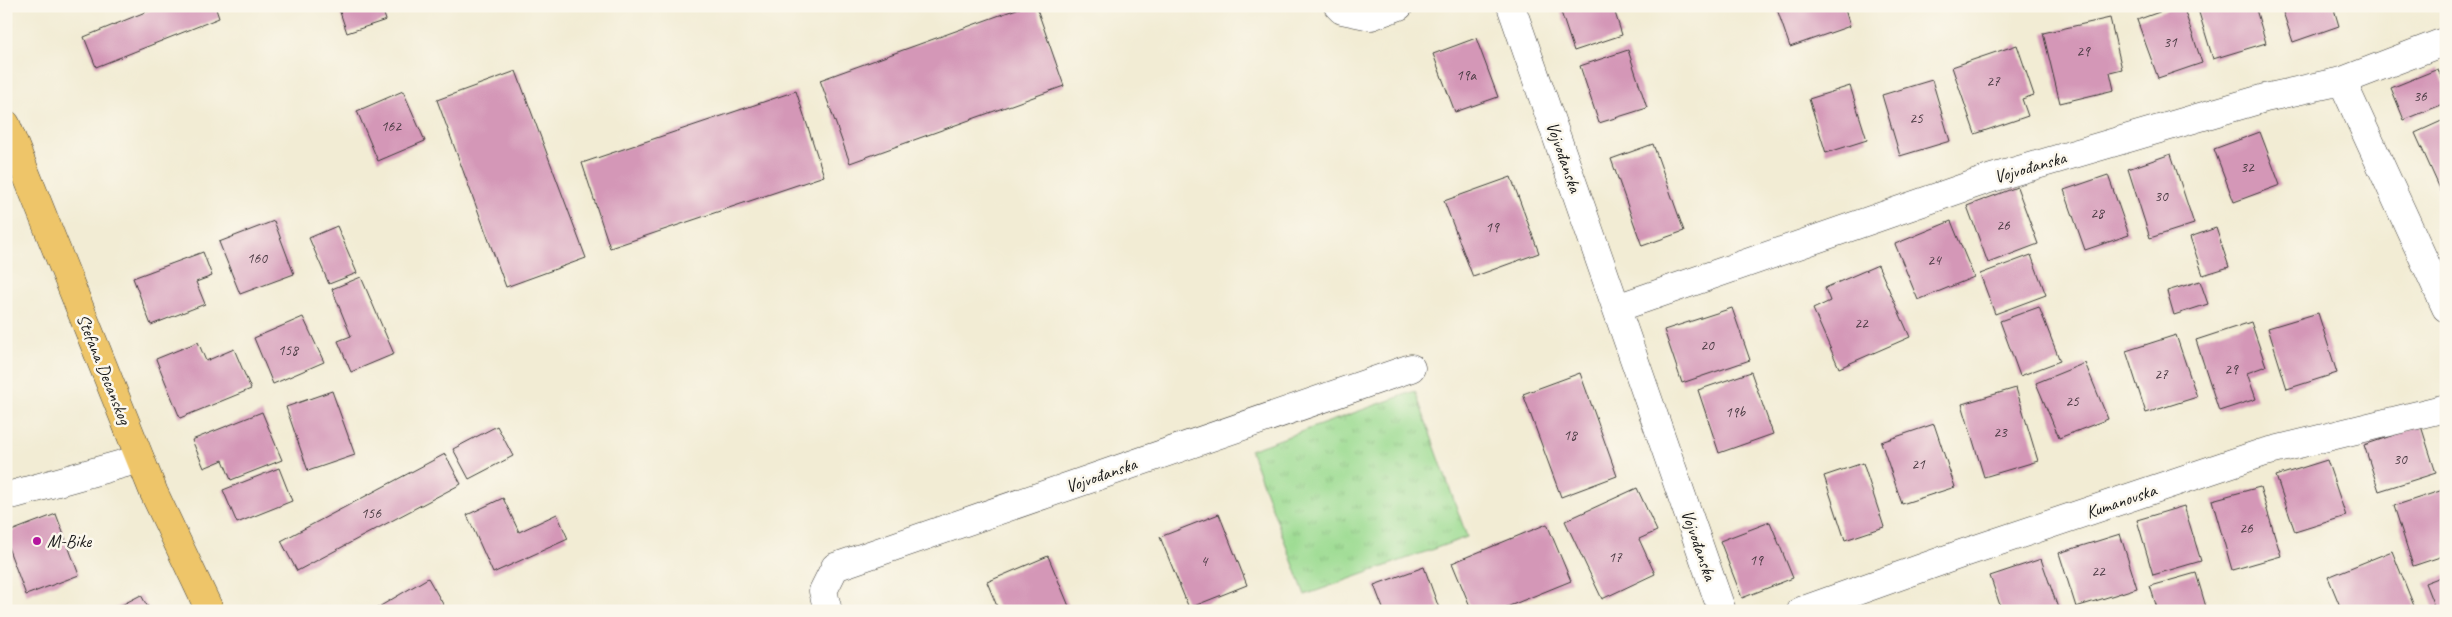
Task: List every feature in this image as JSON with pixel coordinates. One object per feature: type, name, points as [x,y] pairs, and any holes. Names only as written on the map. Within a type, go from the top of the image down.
[{"type":"main road","name":"Stefana Decanskog","points":[[6,124],[154,493],[210,611]]},
{"type":"street","points":[[1338,6],[1342,10],[1371,16],[1399,6]]},
{"type":"street","name":"Vojvođanska","points":[[1511,6],[1618,308],[1722,611]]},
{"type":"street","name":"Vojvođanska","points":[[1618,308],[1992,178],[2265,98],[2342,81],[2446,41]]},
{"type":"street","points":[[2342,81],[2446,308]]},
{"type":"street","name":"Vojvođanska","points":[[828,611],[823,591],[835,567],[1411,368]]},
{"type":"street","name":"Kumanovska","points":[[1802,611],[1973,550],[2262,453],[2446,408]]},
{"type":"street","points":[[15,494],[140,459]]},
{"type":"green space","points":[[1415,391],[1467,537],[1305,595],[1250,450]]},
{"type":"building","points":[[160,6],[215,6],[219,18],[96,67],[84,37]]},
{"type":"building","points":[[338,6],[381,6],[386,20],[347,33]]},
{"type":"building","points":[[1025,6],[1036,6],[1064,86],[850,163],[820,80]]},
{"type":"building","points":[[1559,6],[1613,6],[1622,35],[1574,51]]},
{"type":"building","points":[[1776,6],[1844,6],[1850,26],[1790,47]]},
{"type":"building","points":[[2176,6],[2183,6],[2202,63],[2158,78],[2137,20]]},
{"type":"building","points":[[2197,6],[2255,6],[2266,43],[2213,59]]},
{"type":"building","points":[[2281,6],[2333,6],[2339,26],[2293,42]]},
{"type":"building","points":[[2110,18],[2122,69],[2110,72],[2114,90],[2060,103],[2043,33]]},
{"type":"building","points":[[1476,38],[1498,97],[1455,112],[1433,54]]},
{"type":"building","points":[[2017,45],[2034,95],[2022,99],[2028,116],[1975,134],[1952,67]]},
{"type":"building","points":[[1628,50],[1647,108],[1599,123],[1580,66]]},
{"type":"building","points":[[2438,69],[2446,88],[2446,103],[2404,120],[2391,88]]},
{"type":"building","points":[[516,71],[586,258],[506,287],[437,100]]},
{"type":"building","points":[[1932,80],[1950,141],[1900,156],[1882,95]]},
{"type":"building","points":[[1850,86],[1867,140],[1826,153],[1809,99]]},
{"type":"building","points":[[403,91],[425,141],[378,161],[357,111]]},
{"type":"building","points":[[796,91],[824,176],[610,248],[582,163]]},
{"type":"building","points":[[2446,119],[2446,202],[2415,133]]},
{"type":"building","points":[[2260,132],[2280,185],[2234,202],[2214,149]]},
{"type":"building","points":[[1653,144],[1684,231],[1642,246],[1611,159]]},
{"type":"building","points":[[2171,154],[2194,224],[2150,238],[2128,169]]},
{"type":"building","points":[[2108,175],[2129,235],[2085,250],[2064,190]]},
{"type":"building","points":[[1511,177],[1539,253],[1473,277],[1444,201]]},
{"type":"building","points":[[2017,187],[2038,244],[1988,263],[1967,206]]},
{"type":"building","points":[[274,221],[294,274],[240,294],[219,242]]},
{"type":"building","points":[[1951,221],[1974,277],[1918,300],[1895,244]]},
{"type":"building","points":[[337,226],[357,273],[329,284],[309,238]]},
{"type":"building","points":[[2216,228],[2229,267],[2203,275],[2190,237]]},
{"type":"building","points":[[203,252],[212,276],[196,282],[205,304],[151,325],[133,278]]},
{"type":"building","points":[[2031,255],[2046,295],[1995,314],[1980,274]]},
{"type":"building","points":[[1878,265],[1910,337],[1839,368],[1813,309],[1830,301],[1825,288]]},
{"type":"building","points":[[361,277],[394,354],[351,372],[338,341],[351,336],[332,289]]},
{"type":"building","points":[[2200,281],[2208,304],[2174,315],[2167,291]]},
{"type":"building","points":[[2039,307],[2060,361],[2020,376],[2000,321]]},
{"type":"building","points":[[1732,308],[1750,360],[1682,383],[1664,330]]},
{"type":"building","points":[[2318,313],[2337,373],[2287,389],[2268,328]]},
{"type":"building","points":[[303,317],[324,362],[273,384],[254,338]]},
{"type":"building","points":[[2251,322],[2266,366],[2247,373],[2256,399],[2219,411],[2196,340]]},
{"type":"building","points":[[2176,335],[2197,397],[2146,413],[2126,351]]},
{"type":"building","points":[[198,342],[206,361],[234,349],[251,389],[180,418],[156,359]]},
{"type":"building","points":[[2085,363],[2108,419],[2059,438],[2036,383]]},
{"type":"building","points":[[1751,372],[1773,434],[1719,453],[1698,390]]},
{"type":"building","points":[[1580,373],[1617,476],[1561,497],[1523,394]]},
{"type":"building","points":[[2016,388],[2038,461],[1984,477],[1962,404]]},
{"type":"building","points":[[332,391],[355,455],[308,471],[286,407]]},
{"type":"building","points":[[262,412],[282,460],[231,480],[223,460],[204,468],[192,440]]},
{"type":"building","points":[[1934,424],[1955,487],[1902,504],[1881,442]]},
{"type":"building","points":[[497,426],[513,456],[469,479],[453,449]]},
{"type":"building","points":[[2421,426],[2436,473],[2379,491],[2364,445]]},
{"type":"building","points":[[445,454],[461,484],[297,571],[281,541]]},
{"type":"building","points":[[2327,460],[2346,516],[2295,532],[2276,476]]},
{"type":"building","points":[[1863,463],[1884,527],[1845,540],[1824,476]]},
{"type":"building","points":[[279,468],[292,501],[237,523],[223,490]]},
{"type":"building","points":[[2260,487],[2281,556],[2232,570],[2212,500]]},
{"type":"building","points":[[1637,488],[1657,531],[1639,539],[1655,574],[1602,599],[1565,521]]},
{"type":"building","points":[[2446,489],[2446,555],[2413,566],[2394,506]]},
{"type":"building","points":[[503,498],[519,532],[557,514],[568,539],[493,573],[467,515]]},
{"type":"building","points":[[2184,506],[2201,561],[2153,575],[2137,520]]},
{"type":"building","points":[[56,514],[79,575],[26,595],[6,542],[6,533]]},
{"type":"building","points":[[1219,514],[1247,585],[1189,608],[1160,537]]},
{"type":"building","points":[[1770,522],[1793,578],[1742,598],[1720,541]]},
{"type":"building","points":[[1547,524],[1571,581],[1497,611],[1472,611],[1452,563]]},
{"type":"building","points":[[2120,534],[2137,588],[2076,607],[2059,553]]},
{"type":"building","points":[[2392,551],[2416,611],[2342,611],[2328,577]]},
{"type":"building","points":[[1048,556],[1071,611],[999,611],[987,582]]},
{"type":"building","points":[[2041,559],[2059,611],[2002,611],[1990,576]]},
{"type":"building","points":[[1424,567],[1440,611],[1384,611],[1374,585]]},
{"type":"building","points":[[2196,573],[2206,607],[2193,611],[2158,611],[2150,586]]},
{"type":"building","points":[[2446,575],[2446,611],[2436,611],[2425,583]]},
{"type":"building","points":[[428,578],[447,611],[372,611]]},
{"type":"building","points":[[141,595],[150,611],[110,611]]},
{"type":"place","name":"M-Bike","points":[[37,541]]}]
